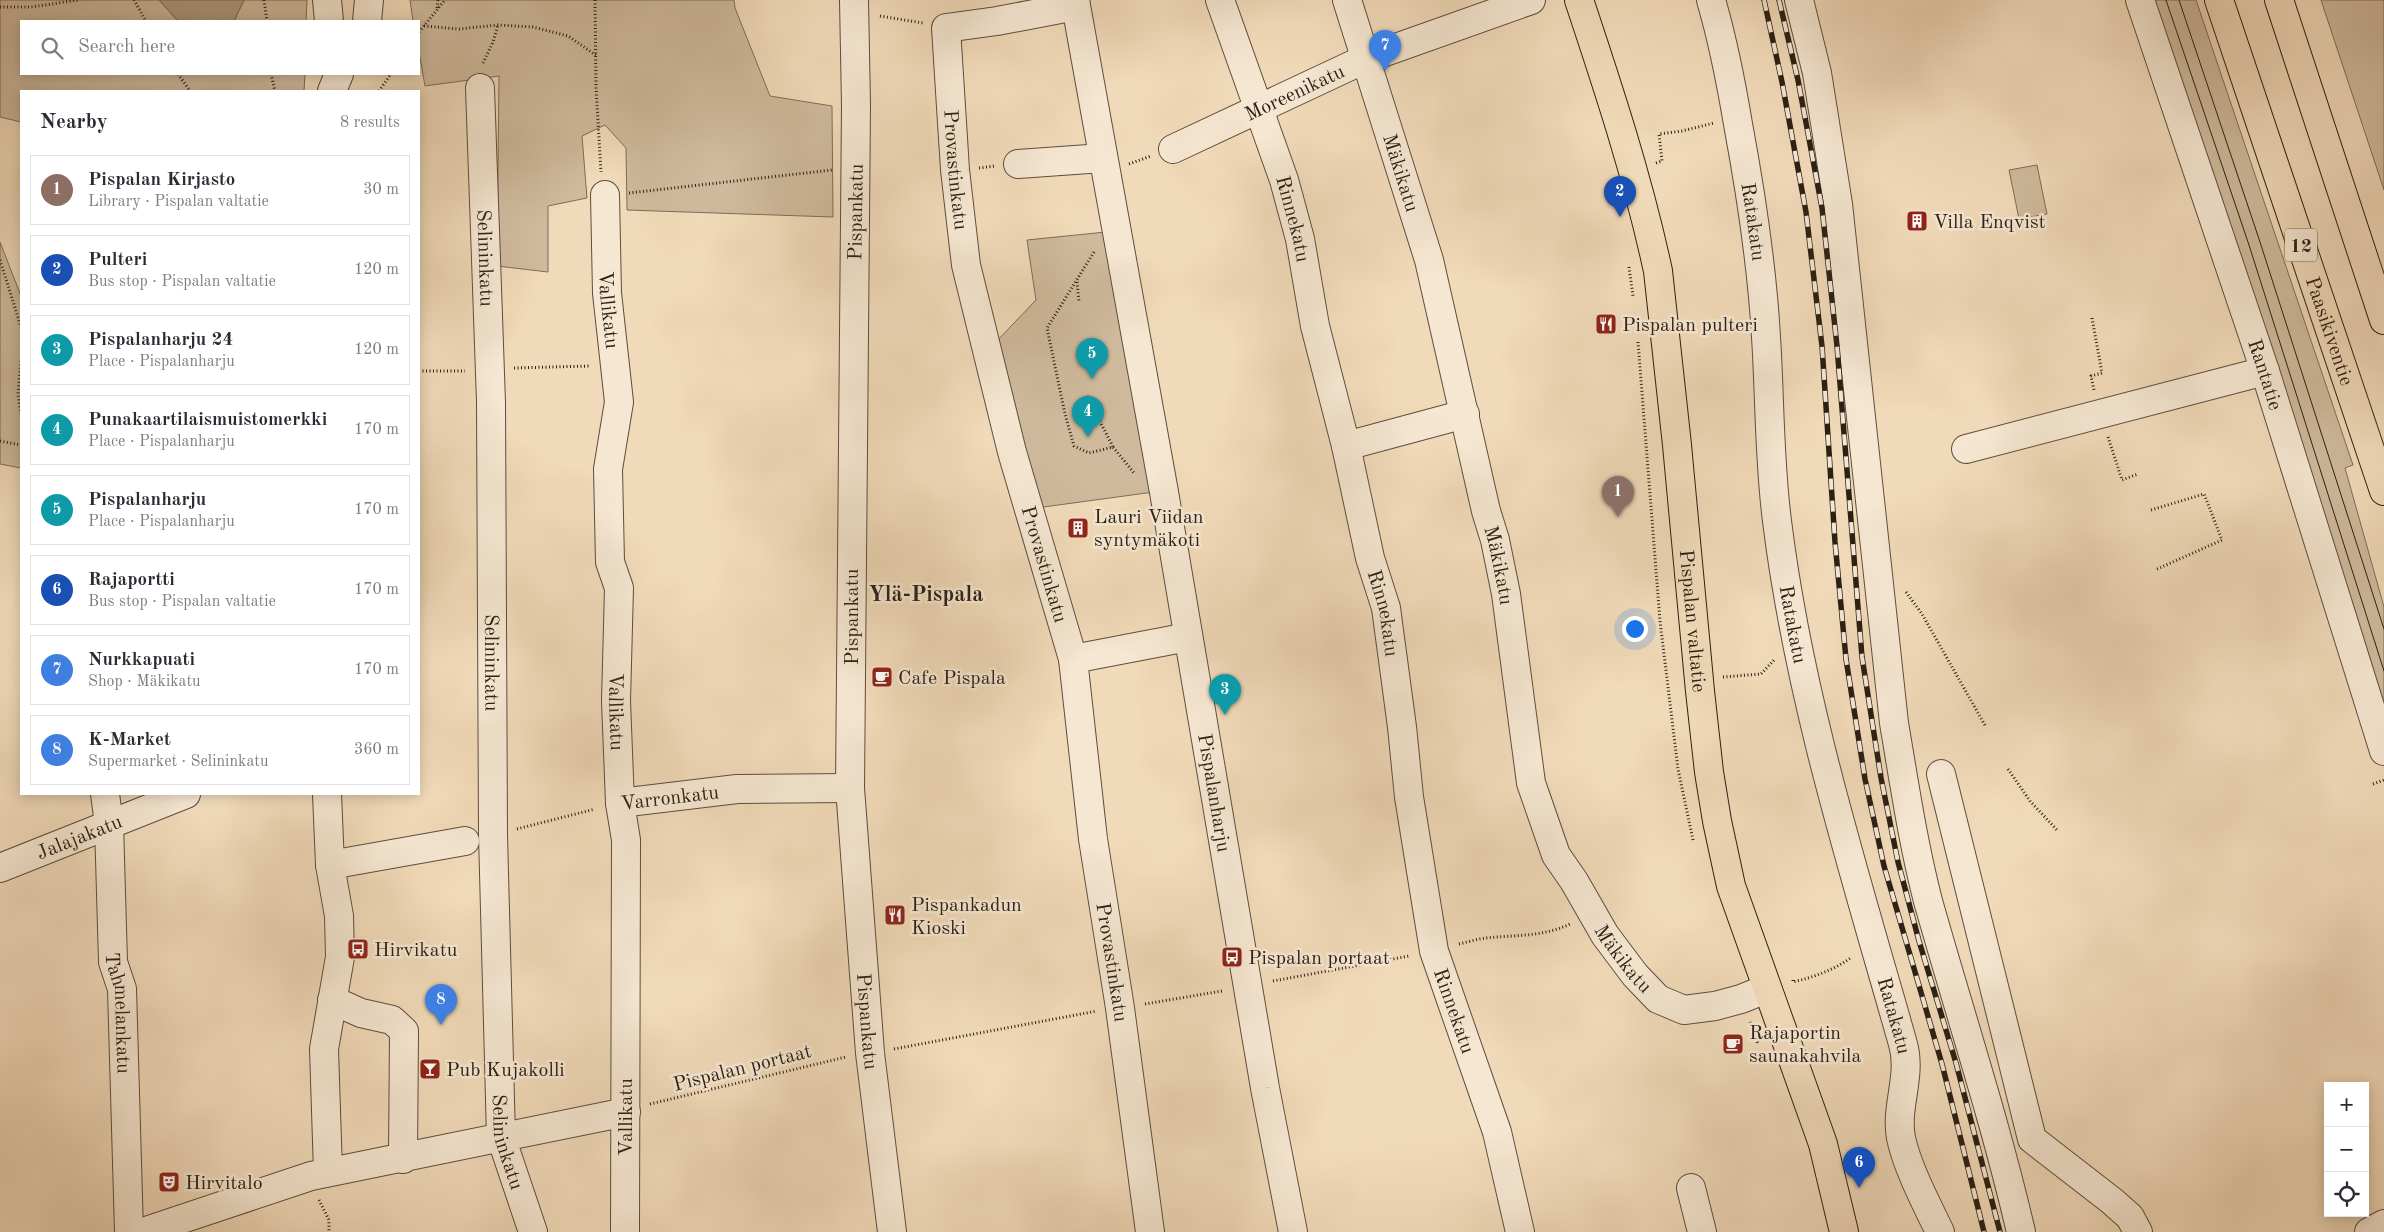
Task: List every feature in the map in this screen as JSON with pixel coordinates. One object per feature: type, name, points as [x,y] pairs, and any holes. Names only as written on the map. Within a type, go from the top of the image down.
[{"type":"main road","name":"Pispalan valtatie","points":[[1579,0],[1622,129],[1645,210],[1658,271],[1709,772],[1731,886],[1766,989],[1823,1144],[1844,1232]]},
{"type":"main road","name":"Paasikiventie","points":[[2219,0],[2384,491]]},
{"type":"main road","points":[[2279,0],[2384,320]]},
{"type":"street","points":[[327,0],[329,20]]},
{"type":"street","points":[[367,20],[369,0]]},
{"type":"street","name":"Pispankatu","points":[[854,0],[855,167],[850,788],[870,1053],[892,1232]]},
{"type":"street","name":"Rinnekatu","points":[[1220,0],[1284,180],[1300,239],[1315,326],[1346,446],[1370,558],[1386,608],[1402,727],[1408,797],[1434,951],[1497,1132],[1520,1232]]},
{"type":"street","name":"Mäkikatu","points":[[1346,0],[1430,260],[1506,594],[1531,783],[1556,855],[1606,935],[1635,975],[1658,999],[1684,1010],[1715,1006],[1741,999],[1766,989]]},
{"type":"street","name":"Moreenikatu","points":[[1173,149],[1365,59],[1531,0]]},
{"type":"street","name":"Ratakatu","points":[[1711,0],[1720,31],[1749,181],[1762,292],[1771,462],[1777,520],[1798,653],[1815,729],[1874,949],[1904,1047],[1907,1070],[1900,1121],[1901,1138],[1921,1192],[1940,1232]]},
{"type":"street","points":[[1799,0],[1817,74],[1838,204],[1894,723],[1902,775],[1928,899],[1986,1096],[2020,1232]]},
{"type":"street","name":"Rantatie","points":[[2140,0],[2265,371],[2384,751]]},
{"type":"street","points":[[946,28],[996,21],[1075,3]]},
{"type":"street","name":"Pispalanharju","points":[[1075,3],[1188,638],[1265,1088],[1293,1232]]},
{"type":"street","name":"Provastinkatu","points":[[946,28],[955,170],[966,265],[1012,452],[1073,659],[1093,839],[1120,1008],[1150,1232]]},
{"type":"street","points":[[332,90],[339,75]]},
{"type":"street","name":"Selininkatu","points":[[480,88],[492,452],[490,618],[493,835],[501,1137],[533,1232]]},
{"type":"street","points":[[1018,164],[1103,158]]},
{"type":"street","name":"Vallikatu","points":[[603,185],[608,293],[619,402],[608,469],[610,562],[620,588],[616,701],[620,803],[626,840],[636,1108],[625,1232]]},
{"type":"street","points":[[1966,449],[2265,371]]},
{"type":"street","points":[[1346,446],[1465,414]]},
{"type":"street","points":[[1073,659],[1188,638]]},
{"type":"street","points":[[1941,774],[2032,1139],[2134,1225]]},
{"type":"street","name":"Varronkatu","points":[[620,803],[737,789],[850,788]]},
{"type":"street","name":"Tahmelankatu","points":[[105,795],[109,824],[113,962],[122,989],[129,1232]]},
{"type":"street","name":"Jalajakatu","points":[[0,868],[183,795]]},
{"type":"street","points":[[327,795],[330,865],[339,916],[340,957],[324,1049],[328,1172]]},
{"type":"street","points":[[330,865],[465,841]]},
{"type":"street","points":[[332,1000],[361,1013],[392,1020],[404,1031],[403,1159]]},
{"type":"street","points":[[143,1232],[328,1172],[403,1159],[636,1108]]},
{"type":"street","points":[[1691,1188],[1702,1232]]},
{"type":"street","points":[[2369,1232],[2384,1224]]},
{"type":"path","points":[[0,7],[30,7],[79,0]]},
{"type":"path","points":[[134,0],[145,20]]},
{"type":"path","points":[[264,0],[267,20]]},
{"type":"path","points":[[437,8],[438,0]]},
{"type":"path","points":[[420,31],[445,0]]},
{"type":"path","points":[[595,0],[596,87],[603,185],[855,167]]},
{"type":"path","points":[[855,29],[881,16],[946,28]]},
{"type":"path","points":[[424,26],[459,29],[498,25],[533,27],[568,36],[597,56]]},
{"type":"path","points":[[480,88],[480,70],[493,42],[498,25]]},
{"type":"path","points":[[179,75],[189,90]]},
{"type":"path","points":[[271,75],[275,90]]},
{"type":"path","points":[[380,90],[390,75]]},
{"type":"path","points":[[1662,161],[1659,134],[1682,132],[1737,117]]},
{"type":"path","points":[[955,170],[1018,164]]},
{"type":"path","points":[[1113,447],[1089,453],[1074,446],[1065,414],[1048,328],[1096,249],[1116,231]]},
{"type":"path","points":[[0,260],[20,324]]},
{"type":"path","points":[[1076,281],[1079,302]]},
{"type":"path","points":[[2092,318],[2102,373],[2091,376],[2092,384]]},
{"type":"path","points":[[509,368],[598,366]]},
{"type":"path","points":[[420,371],[466,371]]},
{"type":"path","points":[[20,372],[18,394],[20,407]]},
{"type":"path","points":[[1087,396],[1113,447],[1140,480]]},
{"type":"path","points":[[0,441],[20,446]]},
{"type":"path","points":[[2110,442],[2122,480],[2138,474]]},
{"type":"path","points":[[2151,510],[2204,494],[2222,540],[2156,570]]},
{"type":"path","points":[[1902,585],[1922,614],[1986,727]]},
{"type":"path","points":[[1720,677],[1761,674],[1774,659],[1798,653]]},
{"type":"path","points":[[2008,769],[2030,801],[2057,830]]},
{"type":"path","points":[[2373,784],[2384,780]]},
{"type":"path","name":"Varronkatu","points":[[493,835],[620,803]]},
{"type":"path","points":[[1484,938],[1522,937],[1562,928]]},
{"type":"path","points":[[1793,982],[1834,968],[1854,956],[1874,949]]},
{"type":"path","points":[[1140,1004],[1215,993],[1417,954]]},
{"type":"path","points":[[896,1048],[1098,1011]]},
{"type":"path","name":"Pispalan portaat","points":[[636,1108],[854,1055]]},
{"type":"path","points":[[318,1197],[329,1220],[329,1232]]},
{"type":"shaded area","points":[[0,0],[159,0],[177,20],[20,20],[20,75],[305,75],[304,90],[20,90],[20,122],[0,117]]},
{"type":"shaded area","points":[[159,0],[244,0],[234,20],[177,20]]},
{"type":"shaded area","points":[[244,0],[307,0],[306,20],[234,20]]},
{"type":"shaded area","points":[[410,0],[734,0],[735,8],[770,96],[832,106],[833,217],[627,210],[626,148],[605,125],[582,136],[587,198],[548,206],[548,272],[497,266],[499,76],[425,86],[420,58],[420,20],[413,20]]},
{"type":"shaded area","points":[[2151,0],[2196,0],[2353,465],[2345,468],[2384,607],[2384,717]]},
{"type":"shaded area","points":[[2321,0],[2384,0],[2384,190]]},
{"type":"shaded area","points":[[2037,165],[2047,214],[2019,219],[2009,170]]},
{"type":"shaded area","points":[[1106,232],[1154,492],[1036,508],[995,343],[1036,300],[1027,240]]},
{"type":"shaded area","points":[[0,242],[20,293],[20,468],[0,464]]},
{"type":"tram line","points":[[2166,0],[2249,245],[2384,671]]},
{"type":"tram line","points":[[2179,0],[2260,242],[2384,629]]},
{"type":"railway","points":[[1764,0],[1782,82],[1806,212],[1822,346],[1835,542],[1846,659],[1865,779],[1884,866],[1942,1064],[1984,1232]]},
{"type":"railway","points":[[1779,0],[1798,80],[1822,208],[1837,346],[1862,657],[1881,778],[1898,862],[1919,941],[1956,1063],[2000,1232]]},
{"type":"place","name":"Nurkkapuati","points":[[1385,71]]},
{"type":"place","name":"Pulteri","points":[[1620,217]]},
{"type":"place","name":"Villa Enqvist","points":[[1917,221]]},
{"type":"place","name":"Pispalan pulteri","points":[[1606,324]]},
{"type":"place","name":"Pispalanharju","points":[[1092,379]]},
{"type":"place","name":"Punakaartilaismuistomerkki","points":[[1088,437]]},
{"type":"place","name":"Pispalan Kirjasto","points":[[1618,517]]},
{"type":"place","name":"Lauri Viidan syntymäkoti","points":[[1078,528]]},
{"type":"place","name":"Cafe Pispala","points":[[882,677]]},
{"type":"place","name":"Pispalanharju 24","points":[[1225,715]]},
{"type":"place","name":"Pispankadun Kioski","points":[[895,915]]},
{"type":"place","name":"Hirvikatu","points":[[358,949]]},
{"type":"place","name":"Pispalan portaat","points":[[1232,957]]},
{"type":"place","name":"K-Market","points":[[441,1025]]},
{"type":"place","name":"Rajaportin saunakahvila","points":[[1733,1044]]},
{"type":"place","name":"Pub Kujakolli","points":[[430,1069]]},
{"type":"place","name":"Hirvitalo","points":[[169,1182]]},
{"type":"place","name":"Rajaportti","points":[[1859,1188]]},
{"type":"district","name":"Ylä-Pispala","points":[[926,593]]}]
